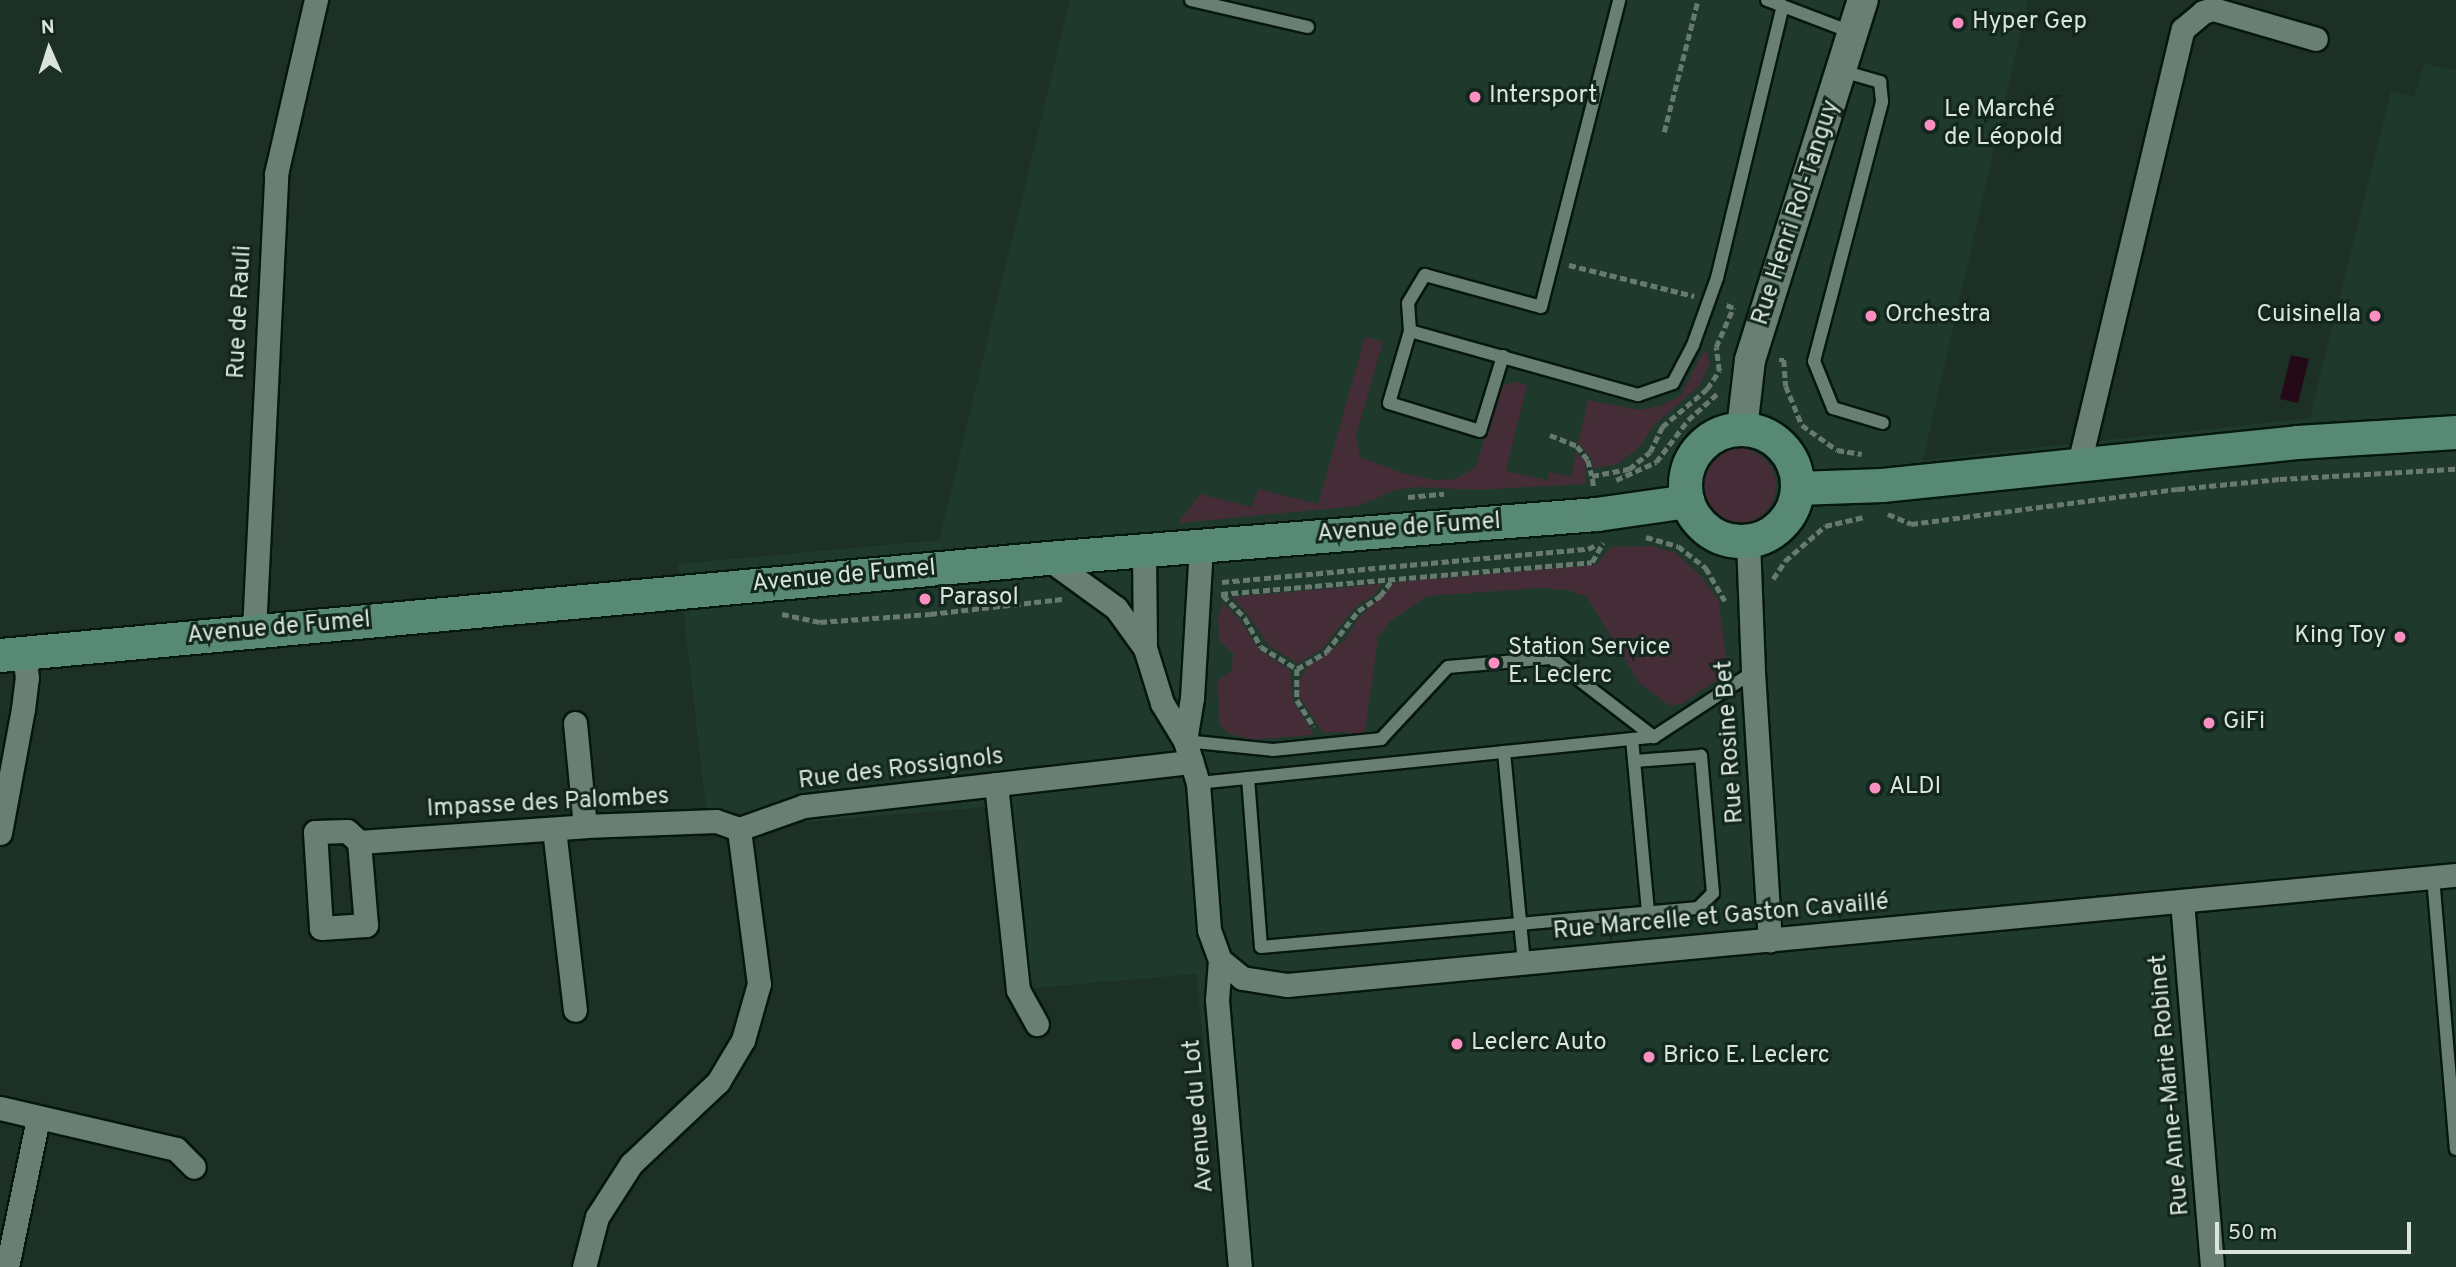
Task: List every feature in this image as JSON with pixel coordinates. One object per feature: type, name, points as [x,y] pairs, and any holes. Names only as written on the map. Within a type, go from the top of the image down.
[{"type":"main road","points":[[1742,429],[1760,432],[1776,441],[1792,462],[1797,488],[1794,503],[1782,523],[1763,537],[1748,541],[1729,540],[1710,532],[1696,519],[1687,502],[1688,467],[1696,452],[1717,435],[1742,429]]},
{"type":"main road","points":[[1797,488],[1883,499],[2079,464],[2297,442],[2456,432]]},
{"type":"main road","name":"Avenue de Fumel","points":[[12,654],[1046,558],[1596,514],[1687,502]]},
{"type":"street","name":"Rue de Rauli","points":[[254,631],[276,174],[316,0]]},
{"type":"street","name":"Rue Henri Rol-Tanguy","points":[[1742,429],[1750,360],[1863,0]]},
{"type":"street","points":[[2079,464],[2183,29],[2203,12],[2213,9],[2316,39]]},
{"type":"street","name":"Rue Rosine Bet","points":[[1748,541],[1753,672],[1770,940]]},
{"type":"street","points":[[1201,545],[1192,698],[1192,762],[1209,930],[1220,960]]},
{"type":"street","points":[[1144,551],[1145,648],[1162,703],[1192,762]]},
{"type":"street","points":[[1046,558],[1116,608],[1145,648]]},
{"type":"street","points":[[0,833],[27,678],[12,654]]},
{"type":"street","points":[[575,723],[585,826]]},
{"type":"street","name":"Rue des Rossignols","points":[[739,829],[804,806],[1192,762]]},
{"type":"street","points":[[996,784],[1018,990],[1037,1024]]},
{"type":"street","name":"Impasse des Palombes","points":[[359,842],[585,826],[716,821],[739,829]]},
{"type":"street","points":[[554,829],[576,1010]]},
{"type":"street","points":[[584,1267],[597,1217],[631,1164],[718,1082],[743,1040],[759,984],[739,829]]},
{"type":"street","name":"Rue Marcelle et Gaston Cavaillé","points":[[1220,960],[1242,978],[1287,985],[2456,875]]},
{"type":"street","name":"Rue Anne-Marie Robinet","points":[[2182,901],[2212,1266]]},
{"type":"street","name":"Avenue du Lot","points":[[1220,960],[1217,1000],[1240,1267]]},
{"type":"street","points":[[0,1108],[176,1149],[194,1167]]},
{"type":"street","points":[[7,1267],[38,1118]]},
{"type":"lane","points":[[1191,0],[1308,27]]},
{"type":"lane","points":[[1503,356],[1480,430],[1389,403],[1409,331],[1408,303],[1425,275],[1541,307],[1619,0]]},
{"type":"lane","points":[[1767,0],[1854,33]]},
{"type":"lane","points":[[1409,331],[1638,395],[1673,383],[1693,345],[1717,278],[1783,6]]},
{"type":"lane","points":[[1842,71],[1880,82],[1882,102],[1814,361],[1833,408],[1882,423]]},
{"type":"lane","points":[[1192,762],[1273,750],[1381,739],[1448,667],[1551,658],[1654,737]]},
{"type":"lane","points":[[1192,762],[1248,778],[1654,737],[1753,672]]},
{"type":"lane","points":[[1632,739],[1648,913]]},
{"type":"lane","points":[[1344,743],[1348,767]]},
{"type":"lane","points":[[1504,752],[1524,963]]},
{"type":"lane","points":[[1248,778],[1261,947],[1698,908],[1713,893],[1701,756],[1634,761]]},
{"type":"lane","points":[[2432,877],[2456,1149]]},
{"type":"path","points":[[1664,132],[1698,0]]},
{"type":"path","points":[[1750,360],[1784,360],[1786,386],[1802,425],[1837,450],[1877,456],[1883,499],[1911,524],[2204,487],[2456,469]]},
{"type":"path","points":[[1614,481],[1656,462],[1688,420],[1725,386]]},
{"type":"path","points":[[1550,435],[1577,446],[1588,460],[1592,477]]},
{"type":"path","points":[[1580,487],[1603,484]]},
{"type":"path","points":[[1404,498],[1450,494]]},
{"type":"path","points":[[1641,536],[1678,546],[1706,568],[1728,608],[1769,605],[1771,582],[1785,561],[1825,526],[1883,499]]},
{"type":"path","points":[[1198,583],[1588,549],[1616,540]]},
{"type":"path","points":[[1297,670],[1326,652],[1358,611],[1380,596],[1392,580]]},
{"type":"path","points":[[1223,594],[1245,618],[1261,646],[1297,670]]},
{"type":"path","points":[[781,614],[820,622],[930,614],[1066,598]]},
{"type":"path","points":[[1297,670],[1297,700],[1317,731],[1321,745]]},
{"type":"shaded area","points":[[1070,0],[2028,0],[1923,460],[2310,418],[2391,91],[2414,97],[2424,63],[2456,71],[2456,1267],[1228,1267],[1196,974],[1032,988],[1011,805],[792,823],[706,808],[678,564],[939,540]]},
{"type":"shaded area","points":[[1365,337],[1383,341],[1356,435],[1360,457],[1402,473],[1434,480],[1455,479],[1476,467],[1498,393],[1506,384],[1516,382],[1527,385],[1506,471],[1547,480],[1550,472],[1571,477],[1576,452],[1585,461],[1585,484],[1476,490],[1419,487],[1395,490],[1358,506],[1178,523],[1200,494],[1252,507],[1258,489],[1318,504]]},
{"type":"shaded area","points":[[1705,349],[1710,363],[1699,386],[1653,426],[1640,447],[1617,464],[1593,469],[1592,459],[1578,443],[1588,400],[1639,410],[1660,406],[1680,396]]},
{"type":"shaded area","points":[[2291,355],[2309,359],[2298,403],[2280,399]]},
{"type":"shaded area","points":[[1738,448],[1753,451],[1765,459],[1773,471],[1776,486],[1773,501],[1765,513],[1753,521],[1738,524],[1723,521],[1711,513],[1703,501],[1700,486],[1703,471],[1711,459],[1723,451]]},
{"type":"shaded area","points":[[1651,546],[1676,553],[1703,578],[1719,602],[1728,673],[1681,704],[1670,706],[1639,683],[1587,597],[1568,590],[1539,588],[1428,596],[1389,622],[1378,637],[1365,733],[1356,736],[1347,732],[1323,733],[1300,698],[1300,680],[1307,667],[1345,640],[1358,619],[1396,582],[1596,565],[1611,547]]},
{"type":"shaded area","points":[[1381,584],[1375,594],[1354,608],[1323,648],[1298,664],[1268,645],[1249,616],[1232,597]]},
{"type":"shaded area","points":[[1223,603],[1240,620],[1259,650],[1290,670],[1293,701],[1314,735],[1250,740],[1228,733],[1219,724],[1218,680],[1232,671],[1233,653],[1219,640],[1218,616]]},
{"type":"place","name":"Hyper Gep","points":[[1958,23]]},
{"type":"place","name":"Intersport","points":[[1475,97]]},
{"type":"place","name":"Le Marché de Léopold","points":[[1930,125]]},
{"type":"place","name":"Orchestra","points":[[1871,316]]},
{"type":"place","name":"Cuisinella","points":[[2375,316]]},
{"type":"place","name":"Parasol","points":[[925,599]]},
{"type":"place","name":"King Toy","points":[[2400,637]]},
{"type":"place","name":"Station Service E. Leclerc","points":[[1494,663]]},
{"type":"place","name":"GiFi","points":[[2209,723]]},
{"type":"place","name":"ALDI","points":[[1875,788]]},
{"type":"place","name":"Leclerc Auto","points":[[1457,1044]]},
{"type":"place","name":"Brico E. Leclerc","points":[[1649,1057]]}]
